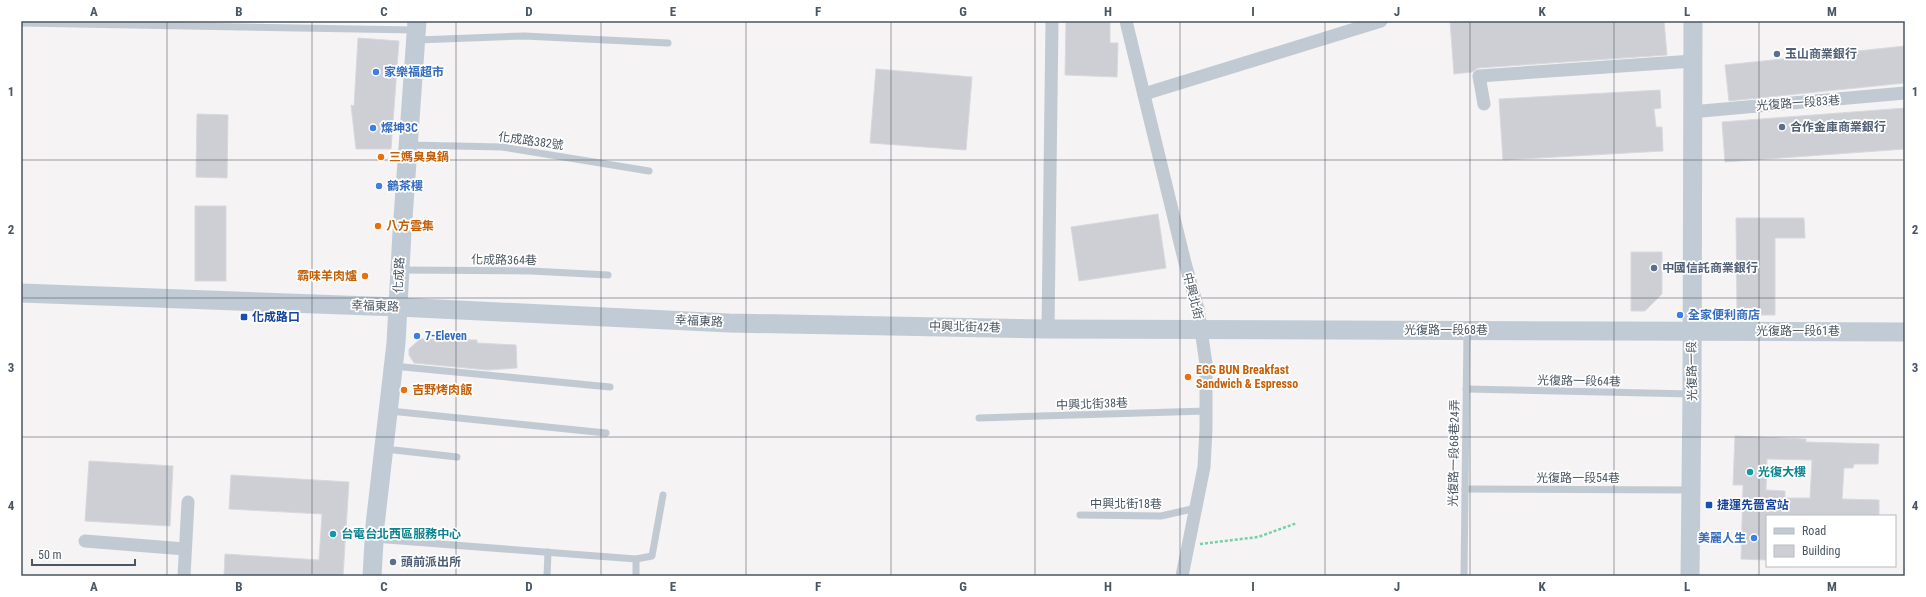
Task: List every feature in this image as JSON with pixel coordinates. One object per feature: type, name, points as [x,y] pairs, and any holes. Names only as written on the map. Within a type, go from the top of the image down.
[{"type":"street","points":[[1048,329],[1052,21]]},
{"type":"street","name":"中興北街","points":[[1126,21],[1185,263],[1198,309],[1206,364],[1204,467],[1182,576]]},
{"type":"street","points":[[1144,94],[1381,21]]},
{"type":"street","name":"光復路一段","points":[[1690,576],[1692,394],[1691,112],[1693,21]]},
{"type":"street","name":"化成路","points":[[372,576],[374,539],[398,307],[416,30]]},
{"type":"street","points":[[1484,104],[1479,76],[1693,61]]},
{"type":"street","name":"光復路一段83巷","points":[[1691,112],[1905,93]]},
{"type":"street","name":"幸福東路","points":[[21,293],[398,307],[729,323]]},
{"type":"street","name":"中興北街42巷","points":[[729,323],[1048,329],[1201,330]]},
{"type":"street","name":"光復路一段68巷","points":[[1201,330],[1691,330]]},
{"type":"street","name":"光復路一段61巷","points":[[1691,330],[1905,332]]},
{"type":"street","points":[[184,576],[188,502]]},
{"type":"street","points":[[85,541],[185,550]]},
{"type":"lane","points":[[21,23],[416,30],[668,43]]},
{"type":"lane","name":"化成路382號","points":[[408,145],[502,147],[649,171]]},
{"type":"lane","name":"化成路364巷","points":[[400,270],[531,271],[608,275]]},
{"type":"lane","name":"光復路一段68巷24弄","points":[[1464,576],[1467,330]]},
{"type":"lane","points":[[393,366],[610,387]]},
{"type":"lane","name":"光復路一段64巷","points":[[1466,389],[1692,394]]},
{"type":"lane","points":[[388,411],[606,433]]},
{"type":"lane","name":"中興北街38巷","points":[[979,418],[1206,411]]},
{"type":"lane","points":[[383,449],[457,457]]},
{"type":"lane","name":"光復路一段54巷","points":[[1465,489],[1691,490]]},
{"type":"lane","points":[[374,539],[636,559],[652,556],[663,495]]},
{"type":"lane","name":"中興北街18巷","points":[[1080,515],[1161,516],[1196,508]]},
{"type":"lane","points":[[547,576],[548,552]]},
{"type":"lane","points":[[636,559],[636,576]]},
{"type":"path","points":[[1188,545],[1258,537],[1296,523]]},
{"type":"building","points":[[1066,21],[1110,21],[1110,43],[1118,43],[1117,77],[1065,75]]},
{"type":"building","points":[[1450,21],[1664,21],[1667,55],[1478,68],[1472,72],[1454,74]]},
{"type":"building","name":"家樂福超市","points":[[358,38],[399,41],[391,149],[356,149],[351,105],[354,106]]},
{"type":"building","points":[[1905,46],[1905,83],[1729,101],[1725,65]]},
{"type":"building","points":[[876,69],[972,77],[966,150],[870,143]]},
{"type":"building","points":[[1660,90],[1661,108],[1654,109],[1656,127],[1662,127],[1663,151],[1503,160],[1499,99]]},
{"type":"building","points":[[1905,108],[1905,149],[1725,162],[1722,122]]},
{"type":"building","points":[[197,114],[228,115],[227,178],[196,177]]},
{"type":"building","points":[[195,206],[226,206],[226,281],[195,281]]},
{"type":"building","points":[[1158,214],[1166,268],[1079,281],[1071,227]]},
{"type":"building","points":[[1736,218],[1804,218],[1805,238],[1775,238],[1775,315],[1737,315]]},
{"type":"building","points":[[1631,252],[1662,252],[1662,294],[1645,311],[1631,311]]},
{"type":"building","points":[[420,339],[477,340],[477,343],[516,345],[517,368],[488,370],[414,363],[409,355],[409,349]]},
{"type":"building","points":[[1735,436],[1806,439],[1806,442],[1879,444],[1878,464],[1854,464],[1853,468],[1844,468],[1842,499],[1879,500],[1879,515],[1766,515],[1766,560],[1741,559],[1743,485],[1733,485]],"holes":[[[1767,459],[1812,460],[1810,498],[1785,498],[1785,491],[1766,490]]]},
{"type":"building","points":[[89,461],[173,466],[170,526],[85,521]]},
{"type":"building","name":"台電台北西區服務中心","points":[[231,475],[349,482],[343,576],[224,576],[225,554],[319,560],[322,514],[229,509]]},
{"type":"place","name":"玉山商業銀行","points":[[1777,54]]},
{"type":"place","name":"家樂福超市","points":[[376,72]]},
{"type":"place","name":"合作金庫商業銀行","points":[[1782,127]]},
{"type":"place","name":"燦坤3C","points":[[373,128]]},
{"type":"place","name":"三媽臭臭鍋","points":[[381,157]]},
{"type":"place","name":"鶴茶樓","points":[[379,186]]},
{"type":"place","name":"八方雲集","points":[[378,226]]},
{"type":"place","name":"中國信託商業銀行","points":[[1654,268]]},
{"type":"place","name":"霸味羊肉爐","points":[[365,276]]},
{"type":"place","name":"全家便利商店","points":[[1680,315]]},
{"type":"place","name":"化成路口","points":[[244,317]]},
{"type":"place","name":"7-Eleven","points":[[417,336]]},
{"type":"place","name":"EGG BUN Breakfast Sandwich & Espresso","points":[[1188,377]]},
{"type":"place","name":"吉野烤肉飯","points":[[404,390]]},
{"type":"place","name":"光復大樓","points":[[1750,472]]},
{"type":"place","name":"捷運先嗇宮站","points":[[1709,505]]},
{"type":"place","name":"台電台北西區服務中心","points":[[333,534]]},
{"type":"place","name":"美麗人生","points":[[1754,538]]},
{"type":"place","name":"頭前派出所","points":[[393,562]]}]
